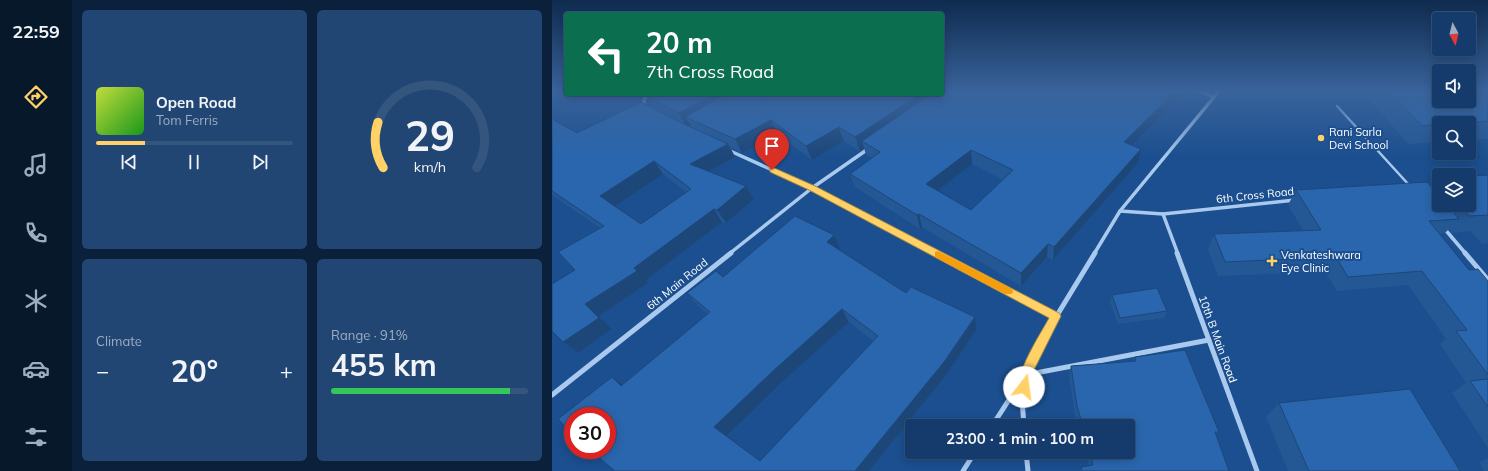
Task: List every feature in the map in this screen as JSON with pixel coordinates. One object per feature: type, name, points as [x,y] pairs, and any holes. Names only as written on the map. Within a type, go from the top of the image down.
[{"type":"street","points":[[997,419],[1025,375],[1056,316],[1120,211],[1201,113]]},
{"type":"street","points":[[721,147],[812,188],[1056,316]]},
{"type":"street","name":"6th Main Road","points":[[552,395],[812,188],[870,148]]},
{"type":"street","points":[[1403,189],[1411,188]]},
{"type":"street","name":"6th Cross Road","points":[[1120,211],[1164,214],[1303,199]]},
{"type":"street","name":"10th B Main Road","points":[[1164,214],[1257,471]]},
{"type":"street","points":[[1440,223],[1488,280]]},
{"type":"street","points":[[1025,375],[1209,340]]},
{"type":"street","points":[[1023,419],[1022,399],[1025,375]]},
{"type":"street","points":[[963,471],[971,459]]},
{"type":"street","points":[[1027,459],[1028,471]]},
{"type":"lane","points":[[1343,113],[1411,188]]},
{"type":"building","points":[[618,113],[662,113],[728,144],[690,164],[746,186],[717,210],[714,209],[634,268],[637,271],[585,304],[599,318],[563,342],[552,331],[552,284],[575,270],[558,252],[604,226],[552,191],[552,119],[577,133]],"holes":[[[654,161],[691,189],[641,224],[600,196]]]},
{"type":"building","points":[[692,113],[891,113],[855,137],[839,127],[806,146],[771,120],[735,139],[685,117]]},
{"type":"building","points":[[903,113],[1154,113],[1124,142],[1141,149],[1054,247],[1048,244],[1021,273],[919,214],[917,215],[850,174],[880,152],[862,141]],"holes":[[[971,150],[1013,170],[971,210],[926,184]]]},
{"type":"building","points":[[1410,113],[1488,113],[1488,121],[1476,122],[1476,116],[1432,116],[1432,125],[1422,126]]},
{"type":"building","points":[[1488,175],[1488,215],[1469,216],[1465,212],[1476,212],[1476,176]]},
{"type":"building","points":[[1427,182],[1432,188],[1432,212],[1453,212],[1459,219],[1429,221],[1469,270],[1478,269],[1488,281],[1488,375],[1456,331],[1467,330],[1422,271],[1348,277],[1336,257],[1225,262],[1214,234],[1321,230],[1296,190]]},
{"type":"building","points":[[795,216],[834,235],[827,242],[906,293],[911,287],[975,317],[944,362],[855,471],[615,471],[601,459],[616,459],[616,407],[573,407],[612,377],[621,386],[710,312],[687,293],[716,271],[723,277]],"holes":[[[842,309],[878,336],[760,461],[714,427]]]},
{"type":"building","points":[[1157,288],[1167,311],[1120,318],[1112,295]]},
{"type":"building","points":[[1185,350],[1219,432],[1215,432],[1229,471],[1082,471],[1081,467],[1093,465],[1092,459],[1135,459],[1135,419],[1081,419],[1077,406],[1071,366],[1136,361],[1135,357]]},
{"type":"building","points":[[1488,379],[1488,407],[1470,381]]},
{"type":"building","points":[[1410,389],[1460,471],[1309,471],[1279,403]]},
{"type":"building","points":[[564,414],[564,425],[558,419]]},
{"type":"slow traffic","points":[[938,254],[1008,291]]},
{"type":"place","name":"Rani Sarla Devi School","points":[[1321,138]]},
{"type":"place","name":"Venkateshwara Eye Clinic","points":[[1272,261]]},
{"type":"route","points":[[772,170],[812,188],[1056,316],[1025,375],[1024,387]]}]
